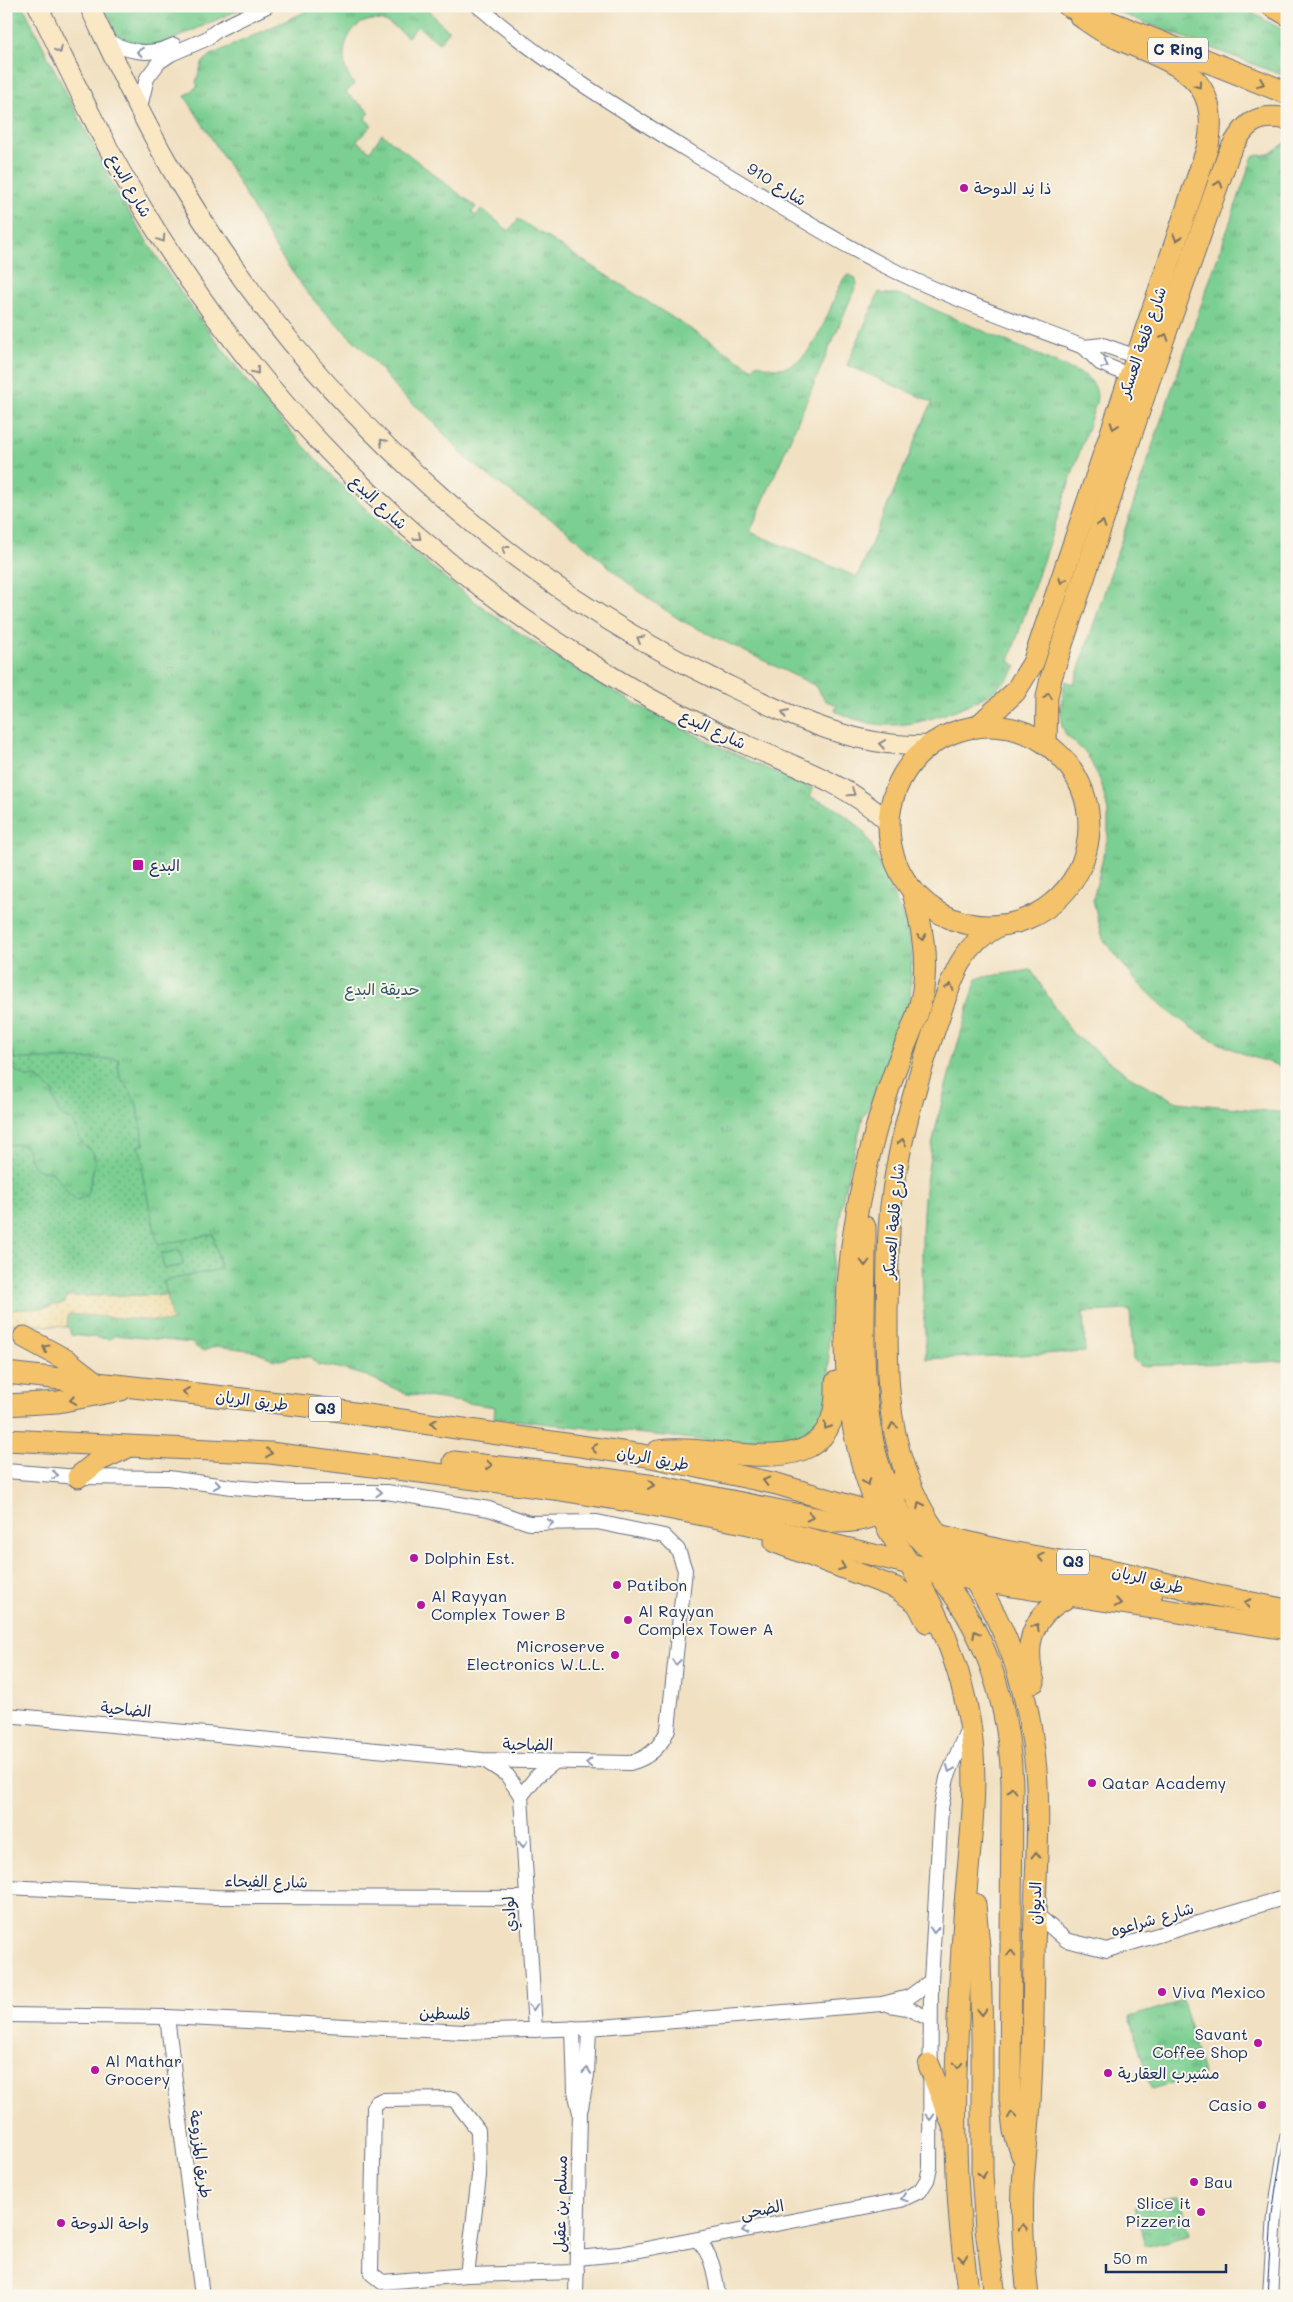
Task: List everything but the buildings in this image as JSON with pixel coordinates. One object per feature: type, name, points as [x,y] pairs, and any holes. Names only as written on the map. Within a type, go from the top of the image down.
[{"type":"highway","name":"C Ring","points":[[1069,6],[1287,93]]},
{"type":"highway","points":[[1273,6],[1287,14]]},
{"type":"main road","name":"شارع البدع","points":[[38,6],[111,154],[184,274],[239,350],[293,415],[380,503],[422,541],[504,606],[608,674],[702,724],[844,788],[875,810],[889,823]]},
{"type":"main road","points":[[89,6],[139,111],[203,221],[278,325],[332,389],[397,457],[478,527],[545,578],[614,624],[679,662],[804,720],[861,740],[896,746],[931,745]]},
{"type":"main road","name":"شارع قلعة العسكر","points":[[1046,744],[1047,697],[1051,678],[1138,367],[1208,146],[1211,131],[1211,109],[1202,88],[1193,77],[1176,65],[1110,35],[1069,6]]},
{"type":"main road","name":"شارع قلعة العسكر","points":[[977,727],[1015,692],[1033,663],[1138,367],[1229,153],[1239,134],[1254,120],[1274,117],[1287,119]]},
{"type":"main road","points":[[977,727],[995,727],[1025,733],[1046,744],[1067,764],[1082,790],[1088,818],[1086,847],[1076,874],[1056,899],[1031,916],[1000,924],[972,924],[945,915],[933,908],[912,889],[897,865],[889,837],[892,800],[900,779],[914,760],[931,745],[953,733],[977,727]]},
{"type":"main road","name":"شارع قلعة العسكر","points":[[887,1507],[859,1459],[849,1408],[846,1313],[850,1262],[863,1180],[884,1103],[916,1018],[923,989],[923,940],[912,889]]},
{"type":"main road","name":"شارع قلعة العسكر","points":[[938,1535],[924,1512],[905,1473],[895,1440],[887,1386],[888,1244],[897,1169],[913,1097],[954,974],[969,949],[979,939],[1000,924]]},
{"type":"main road","points":[[863,1180],[866,1265],[865,1397],[868,1420],[887,1507],[933,1562],[1172,1596],[1187,1597],[1208,1594]]},
{"type":"main road","points":[[642,1455],[684,1448],[761,1456],[786,1456],[805,1449],[828,1427],[835,1410],[834,1335],[846,1313]]},
{"type":"main road","points":[[24,1337],[68,1361],[94,1381]]},
{"type":"main road","name":"طريق الريان","points":[[6,1372],[138,1386],[456,1426],[642,1455],[735,1473],[887,1507],[906,1524],[938,1535],[1000,1550],[1120,1572],[1208,1594],[1287,1610]]},
{"type":"main road","points":[[6,1406],[58,1402],[138,1386]]},
{"type":"main road","name":"طريق الريان","points":[[6,1440],[211,1449],[319,1458],[554,1489],[646,1504],[933,1562],[974,1580],[1287,1629]]},
{"type":"main road","points":[[78,1477],[109,1454],[133,1446]]},
{"type":"main road","points":[[319,1458],[407,1457],[569,1474],[703,1494],[835,1522],[855,1521],[887,1507],[905,1473]]},
{"type":"main road","points":[[646,1504],[682,1522],[791,1547],[904,1592],[922,1610],[943,1662],[960,1681]]},
{"type":"main road","points":[[906,1524],[922,1543],[982,1646],[1000,1693],[1008,1732],[1012,1786],[1010,2099],[1014,2131],[1025,2162]]},
{"type":"main road","points":[[938,1535],[933,1562],[933,1608],[960,1681],[970,1724],[975,1797],[960,1982],[956,2134],[958,2220],[968,2296]]},
{"type":"main road","name":"الديوان","points":[[974,1580],[996,1619],[1016,1664],[1025,1697],[1033,1742],[1037,1801],[1031,2100],[1025,2162],[1022,2230],[1028,2296]]},
{"type":"main road","points":[[1033,1742],[1040,1726],[1041,1710],[1028,1662],[1029,1644],[1036,1626],[1048,1610],[1070,1596]]},
{"type":"main road","points":[[970,1859],[980,1957],[982,2174],[986,2230],[996,2296]]},
{"type":"main road","points":[[929,2065],[956,2134]]},
{"type":"street","points":[[139,111],[145,85],[154,67],[165,57],[206,39],[219,29],[267,6]]},
{"type":"street","name":"شارع 910","points":[[478,6],[514,36],[580,84],[813,226],[915,280],[1084,347],[1100,363],[1138,367]]},
{"type":"street","points":[[106,42],[134,52],[152,53],[164,50],[208,30],[219,29]]},
{"type":"street","name":"شارع 910","points":[[1084,347],[1103,346],[1138,367]]},
{"type":"street","points":[[6,1470],[78,1477]]},
{"type":"street","name":"الضاحية","points":[[6,1715],[482,1760],[630,1763],[647,1757],[660,1745],[665,1737],[669,1722],[684,1563],[674,1544],[658,1534],[583,1521],[546,1524],[529,1523],[503,1513],[387,1492],[284,1492],[168,1478],[78,1477]]},
{"type":"street","points":[[929,2065],[931,1981],[942,1800],[946,1778],[970,1724]]},
{"type":"street","points":[[482,1760],[507,1775],[521,1796],[536,1776],[556,1762]]},
{"type":"street","name":"لوادي","points":[[521,1796],[535,2030]]},
{"type":"street","name":"شارع الفيحاء","points":[[6,1886],[225,1898],[526,1898]]},
{"type":"street","name":"شارع شراعوه","points":[[1035,1913],[1066,1940],[1108,1950],[1287,1897]]},
{"type":"street","name":"فلسطين","points":[[6,2015],[167,2018],[446,2031],[535,2030],[589,2028],[882,2004],[909,1997],[931,1981]]},
{"type":"street","name":"فلسطين","points":[[882,2004],[908,2008],[930,2019]]},
{"type":"street","name":"طريق المزروعة","points":[[167,2018],[202,2296]]},
{"type":"street","name":"مسلم بن عقيل","points":[[573,2028],[576,2091],[580,2113]]},
{"type":"street","name":"مسلم بن عقيل","points":[[576,2296],[580,2113],[587,2075],[589,2028]]},
{"type":"street","name":"الضحى","points":[[467,2274],[479,2176],[478,2130],[454,2098],[382,2100],[376,2102],[374,2108],[371,2274],[382,2282],[577,2265],[620,2254],[901,2200],[914,2195],[924,2186],[931,2162],[929,2065]]},
{"type":"street","points":[[1270,2296],[1281,2212],[1287,2138]]},
{"type":"street","points":[[697,2240],[705,2248],[712,2262],[718,2296]]},
{"type":"green space","name":"حديقة البدع","points":[[6,6],[23,6],[108,176],[163,266],[247,380],[293,434],[342,486],[394,535],[448,581],[505,623],[616,693],[694,734],[813,789],[810,797],[834,807],[855,823],[871,844],[907,926],[912,953],[910,1003],[882,1085],[863,1117],[844,1192],[832,1267],[828,1344],[830,1383],[822,1424],[787,1449],[494,1418],[495,1407],[407,1394],[367,1376],[335,1367],[318,1365],[310,1357],[293,1356],[274,1360],[256,1351],[216,1346],[204,1351],[193,1343],[115,1335],[111,1339],[71,1335],[69,1327],[6,1323]]},
{"type":"green space","points":[[102,6],[247,6],[154,48],[128,44],[121,39],[115,32]]},
{"type":"green space","points":[[318,6],[427,6],[436,19],[449,31],[439,43],[417,26],[408,37],[388,23],[373,20],[362,23],[354,29],[344,49],[347,73],[354,84],[346,93],[370,112],[365,119],[372,125],[357,141],[370,151],[382,134],[476,207],[472,212],[476,216],[482,209],[509,231],[518,219],[753,369],[757,363],[776,368],[791,365],[804,356],[823,326],[844,278],[850,275],[855,278],[857,284],[750,532],[857,577],[932,402],[847,365],[879,292],[901,295],[1084,375],[1091,381],[1096,391],[1096,403],[1009,661],[1017,666],[1006,681],[992,692],[960,708],[928,720],[912,723],[883,725],[852,718],[835,711],[837,705],[826,701],[814,685],[682,621],[655,603],[628,583],[563,527],[513,494],[466,458],[426,414],[401,394],[367,353],[326,314],[305,290],[276,249],[232,171],[185,96],[198,86],[196,82],[202,63],[211,55]]},
{"type":"green space","points":[[1102,6],[1239,6],[1287,32],[1287,77]]},
{"type":"green space","points":[[1287,142],[1287,1068],[1246,1055],[1210,1039],[1172,1014],[1137,982],[1103,939],[1093,900],[1108,836],[1108,811],[1101,782],[1087,754],[1067,736],[1062,727],[1061,708],[1065,681],[1074,684],[1160,423],[1253,156],[1269,154]]},
{"type":"green space","points":[[1031,970],[1072,1033],[1129,1076],[1177,1102],[1287,1113],[1287,1361],[1140,1366],[1133,1359],[1130,1310],[1083,1312],[1085,1352],[926,1359],[922,1264],[923,1217],[928,1169],[937,1121],[977,978]]},
{"type":"green space","points":[[6,1048],[13,1051],[14,1059],[119,1059],[120,1076],[136,1102],[144,1144],[137,1146],[141,1153],[144,1167],[141,1168],[158,1245],[213,1234],[221,1269],[164,1281],[167,1295],[66,1296],[65,1303],[36,1309],[6,1310],[6,1145],[16,1144],[26,1147],[32,1164],[36,1169],[53,1173],[69,1194],[77,1200],[87,1196],[95,1163],[94,1154],[81,1141],[73,1121],[59,1113],[53,1096],[55,1093],[36,1077],[28,1078],[13,1069],[15,1065],[6,1061]],"holes":[[[180,1250],[183,1265],[164,1269],[161,1254]]]},
{"type":"green space","points":[[1183,2001],[1203,2074],[1151,2089],[1130,2017]]},
{"type":"green space","points":[[1179,2196],[1190,2235],[1145,2247],[1135,2207]]},
{"type":"sand","points":[[167,1295],[172,1322],[68,1314],[67,1327],[6,1323],[6,1310],[51,1307],[66,1296]]},
{"type":"tram line","points":[[1267,2296],[1272,2214],[1287,2119]]},
{"type":"place","name":"ذا نِد الدوحة","points":[[964,188]]},
{"type":"place","name":"البدع","points":[[138,865]]},
{"type":"place","name":"Dolphin Est.","points":[[414,1558]]},
{"type":"place","name":"Patibon","points":[[617,1585]]},
{"type":"place","name":"Al Rayyan Complex Tower B","points":[[421,1605]]},
{"type":"place","name":"Al Rayyan Complex Tower A","points":[[628,1620]]},
{"type":"place","name":"Microserve Electronics W.L.L.","points":[[615,1655]]},
{"type":"place","name":"Qatar Academy","points":[[1092,1783]]},
{"type":"place","name":"Viva Mexico","points":[[1162,1992]]},
{"type":"place","name":"Savant Coffee Shop","points":[[1258,2043]]},
{"type":"place","name":"Al Mathar Grocery","points":[[95,2070]]},
{"type":"place","name":"مشيرب العقارية","points":[[1108,2073]]},
{"type":"place","name":"Casio","points":[[1262,2105]]},
{"type":"place","name":"Bau","points":[[1194,2182]]},
{"type":"place","name":"Slice it Pizzeria","points":[[1201,2212]]},
{"type":"place","name":"واحة الدوحة","points":[[61,2223]]}]
